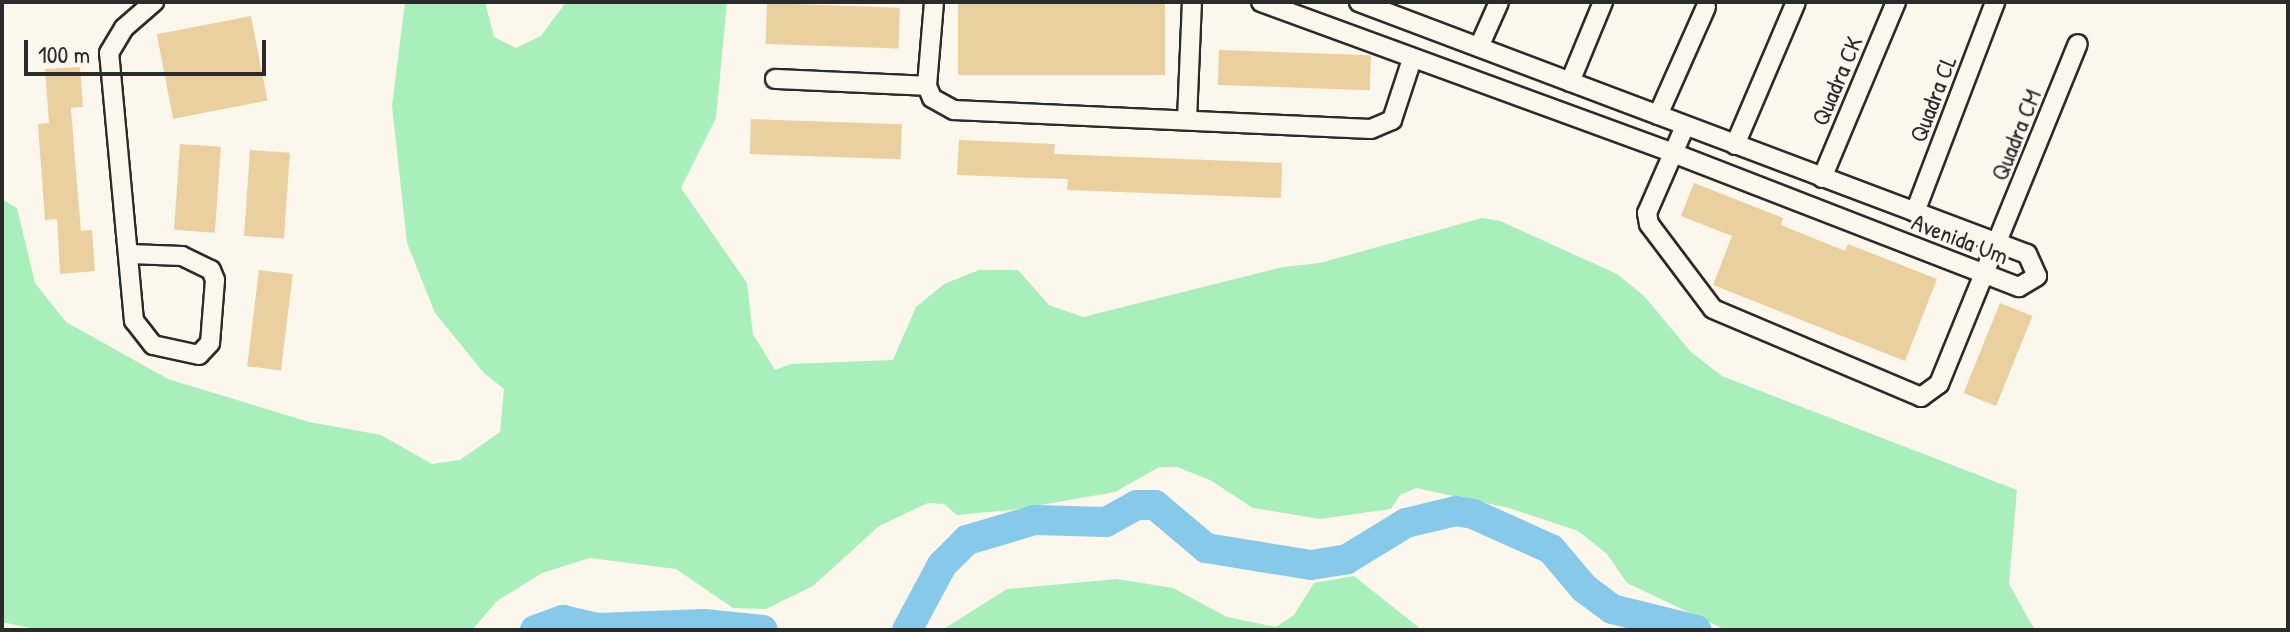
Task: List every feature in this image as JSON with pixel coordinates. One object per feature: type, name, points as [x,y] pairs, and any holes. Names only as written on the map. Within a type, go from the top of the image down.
[{"type":"street","points":[[130,254],[182,256],[211,270],[215,280],[210,343],[199,355],[187,356],[153,345],[138,331],[110,73],[113,42],[154,2]]},
{"type":"street","points":[[934,2],[927,86],[932,98],[954,110],[1371,129],[1392,120],[1412,59]]},
{"type":"street","points":[[1187,120],[1192,2]]},
{"type":"street","name":"Avenida Um","points":[[1261,2],[1673,153],[1985,275],[2019,287],[2037,276],[2027,254],[1479,47],[1401,9],[1359,2]]},
{"type":"street","points":[[1479,47],[1499,2]]},
{"type":"street","points":[[1570,82],[1603,2]]},
{"type":"street","points":[[1735,145],[1796,2]]},
{"type":"street","name":"Quadra CK","points":[[1822,178],[1896,2]]},
{"type":"street","name":"Quadra CL","points":[[1915,212],[1995,2]]},
{"type":"street","points":[[1658,115],[1706,7]]},
{"type":"street","name":"Quadra CM","points":[[1673,153],[1651,202],[1649,224],[1713,309],[1906,394],[1921,397],[1939,384],[1999,244],[2078,44]]},
{"type":"street","points":[[775,79],[927,86]]},
{"type":"street","points":[[1673,153],[1685,126]]},
{"type":"green space","points":[[405,2],[485,2],[494,37],[516,48],[541,36],[566,2],[727,2],[716,118],[681,188],[747,283],[753,334],[775,370],[791,364],[893,360],[916,307],[944,284],[979,270],[1018,270],[1049,305],[1083,317],[1283,267],[1320,263],[1482,218],[1500,221],[1617,274],[1644,296],[1691,352],[1722,376],[2017,490],[2009,584],[2035,630],[1726,630],[1627,583],[1607,554],[1578,531],[1509,508],[1416,488],[1400,495],[1391,509],[1320,519],[1253,508],[1210,480],[1177,467],[1159,467],[1115,492],[1011,510],[957,515],[944,504],[928,503],[879,526],[813,586],[766,609],[733,608],[676,569],[590,558],[542,573],[497,601],[472,630],[39,630],[2,622],[2,199],[17,208],[35,283],[66,322],[168,379],[309,422],[381,435],[432,464],[460,460],[500,432],[504,389],[484,373],[435,313],[407,243],[392,106]]},
{"type":"green space","points":[[1354,576],[1422,630],[942,630],[1007,589],[1117,579],[1173,588],[1227,617],[1276,627],[1294,615],[1314,583]]},
{"type":"building","points":[[958,2],[1165,2],[1165,75],[958,75]]},
{"type":"building","points":[[767,3],[900,8],[898,49],[766,44]]},
{"type":"building","points":[[251,16],[267,100],[173,119],[157,34]]},
{"type":"building","points":[[1219,50],[1371,55],[1370,90],[1218,85]]},
{"type":"building","points":[[80,67],[83,107],[71,108],[81,231],[92,230],[95,271],[60,274],[57,219],[45,220],[38,124],[49,123],[45,69]]},
{"type":"building","points":[[751,119],[902,124],[901,159],[750,154]]},
{"type":"building","points":[[959,140],[1055,144],[1054,154],[1282,163],[1281,198],[1067,190],[1068,179],[957,175]]},
{"type":"building","points":[[180,144],[221,147],[215,233],[174,230]]},
{"type":"building","points":[[250,150],[290,153],[284,239],[244,236]]},
{"type":"building","points":[[1694,183],[1783,218],[1781,225],[1845,251],[1848,244],[1937,279],[1905,361],[1713,285],[1732,236],[1681,216]]},
{"type":"building","points":[[259,270],[293,274],[281,370],[247,366]]},
{"type":"building","points":[[2000,303],[2032,316],[1996,406],[1964,393]]},
{"type":"waterway","points":[[907,630],[942,565],[967,540],[1035,520],[1106,522],[1137,505],[1155,505],[1206,548],[1311,565],[1347,559],[1406,523],[1456,511],[1473,514],[1551,549],[1584,588],[1612,609],[1696,630]]},
{"type":"waterway","points":[[535,630],[563,620],[597,628],[704,624],[763,630]]}]
